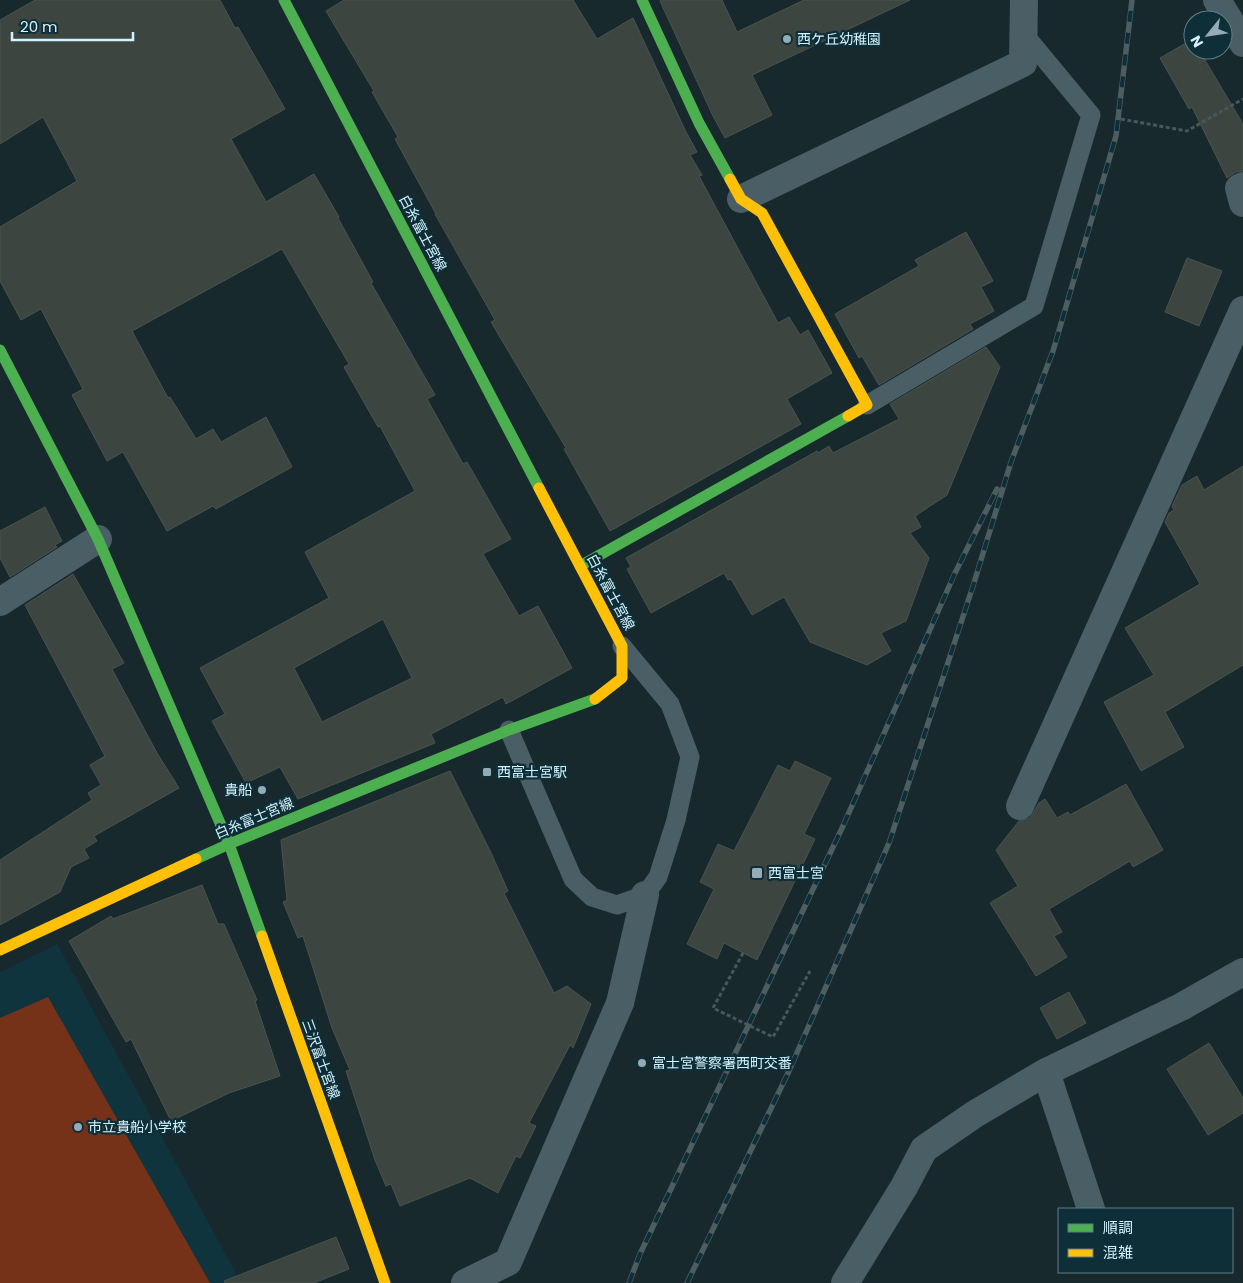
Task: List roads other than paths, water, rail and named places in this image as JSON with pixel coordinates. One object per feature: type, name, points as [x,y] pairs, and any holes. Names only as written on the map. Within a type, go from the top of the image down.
[{"type":"main road","name":"白糸富士宮線","points":[[0,950],[229,844],[508,730],[595,699],[622,678],[622,646],[284,0]]},
{"type":"main road","points":[[580,566],[867,405],[762,213],[741,200],[699,123],[642,0]]},
{"type":"main road","name":"三沢富士宮線","points":[[0,350],[98,539],[229,844],[385,1283]]},
{"type":"street","points":[[741,200],[1023,63],[1024,0]]},
{"type":"street","points":[[1217,0],[1243,43]]},
{"type":"street","points":[[1243,186],[1239,188],[1243,203]]},
{"type":"street","points":[[1020,806],[1243,310]]},
{"type":"street","points":[[0,602],[98,539]]},
{"type":"street","points":[[465,1283],[508,1262],[620,1003],[646,895]]},
{"type":"street","points":[[845,1283],[904,1187],[924,1149],[975,1114],[1046,1072],[1181,1008],[1243,972]]},
{"type":"street","points":[[1046,1072],[1091,1208]]},
{"type":"lane","points":[[867,405],[1034,306],[1090,114],[1024,34]]},
{"type":"lane","points":[[508,730],[573,879],[592,897],[617,905],[646,895],[658,877],[676,820],[690,756],[670,704],[622,646]]},
{"type":"railway","points":[[687,1283],[789,1071],[889,843],[973,586],[1011,462],[1053,351],[1116,136],[1132,0]]},
{"type":"railway","points":[[629,1283],[640,1254],[843,826],[955,573],[997,489]]},
{"type":"place","name":"西ケ丘幼稚園","points":[[787,39]]},
{"type":"place","name":"西富士宮駅","points":[[487,772]]},
{"type":"place","name":"貴船","points":[[262,790]]},
{"type":"place","name":"西富士宮","points":[[757,873]]},
{"type":"place","name":"富士宮警察署西町交番","points":[[642,1063]]},
{"type":"place","name":"市立貴船小学校","points":[[78,1127]]}]
